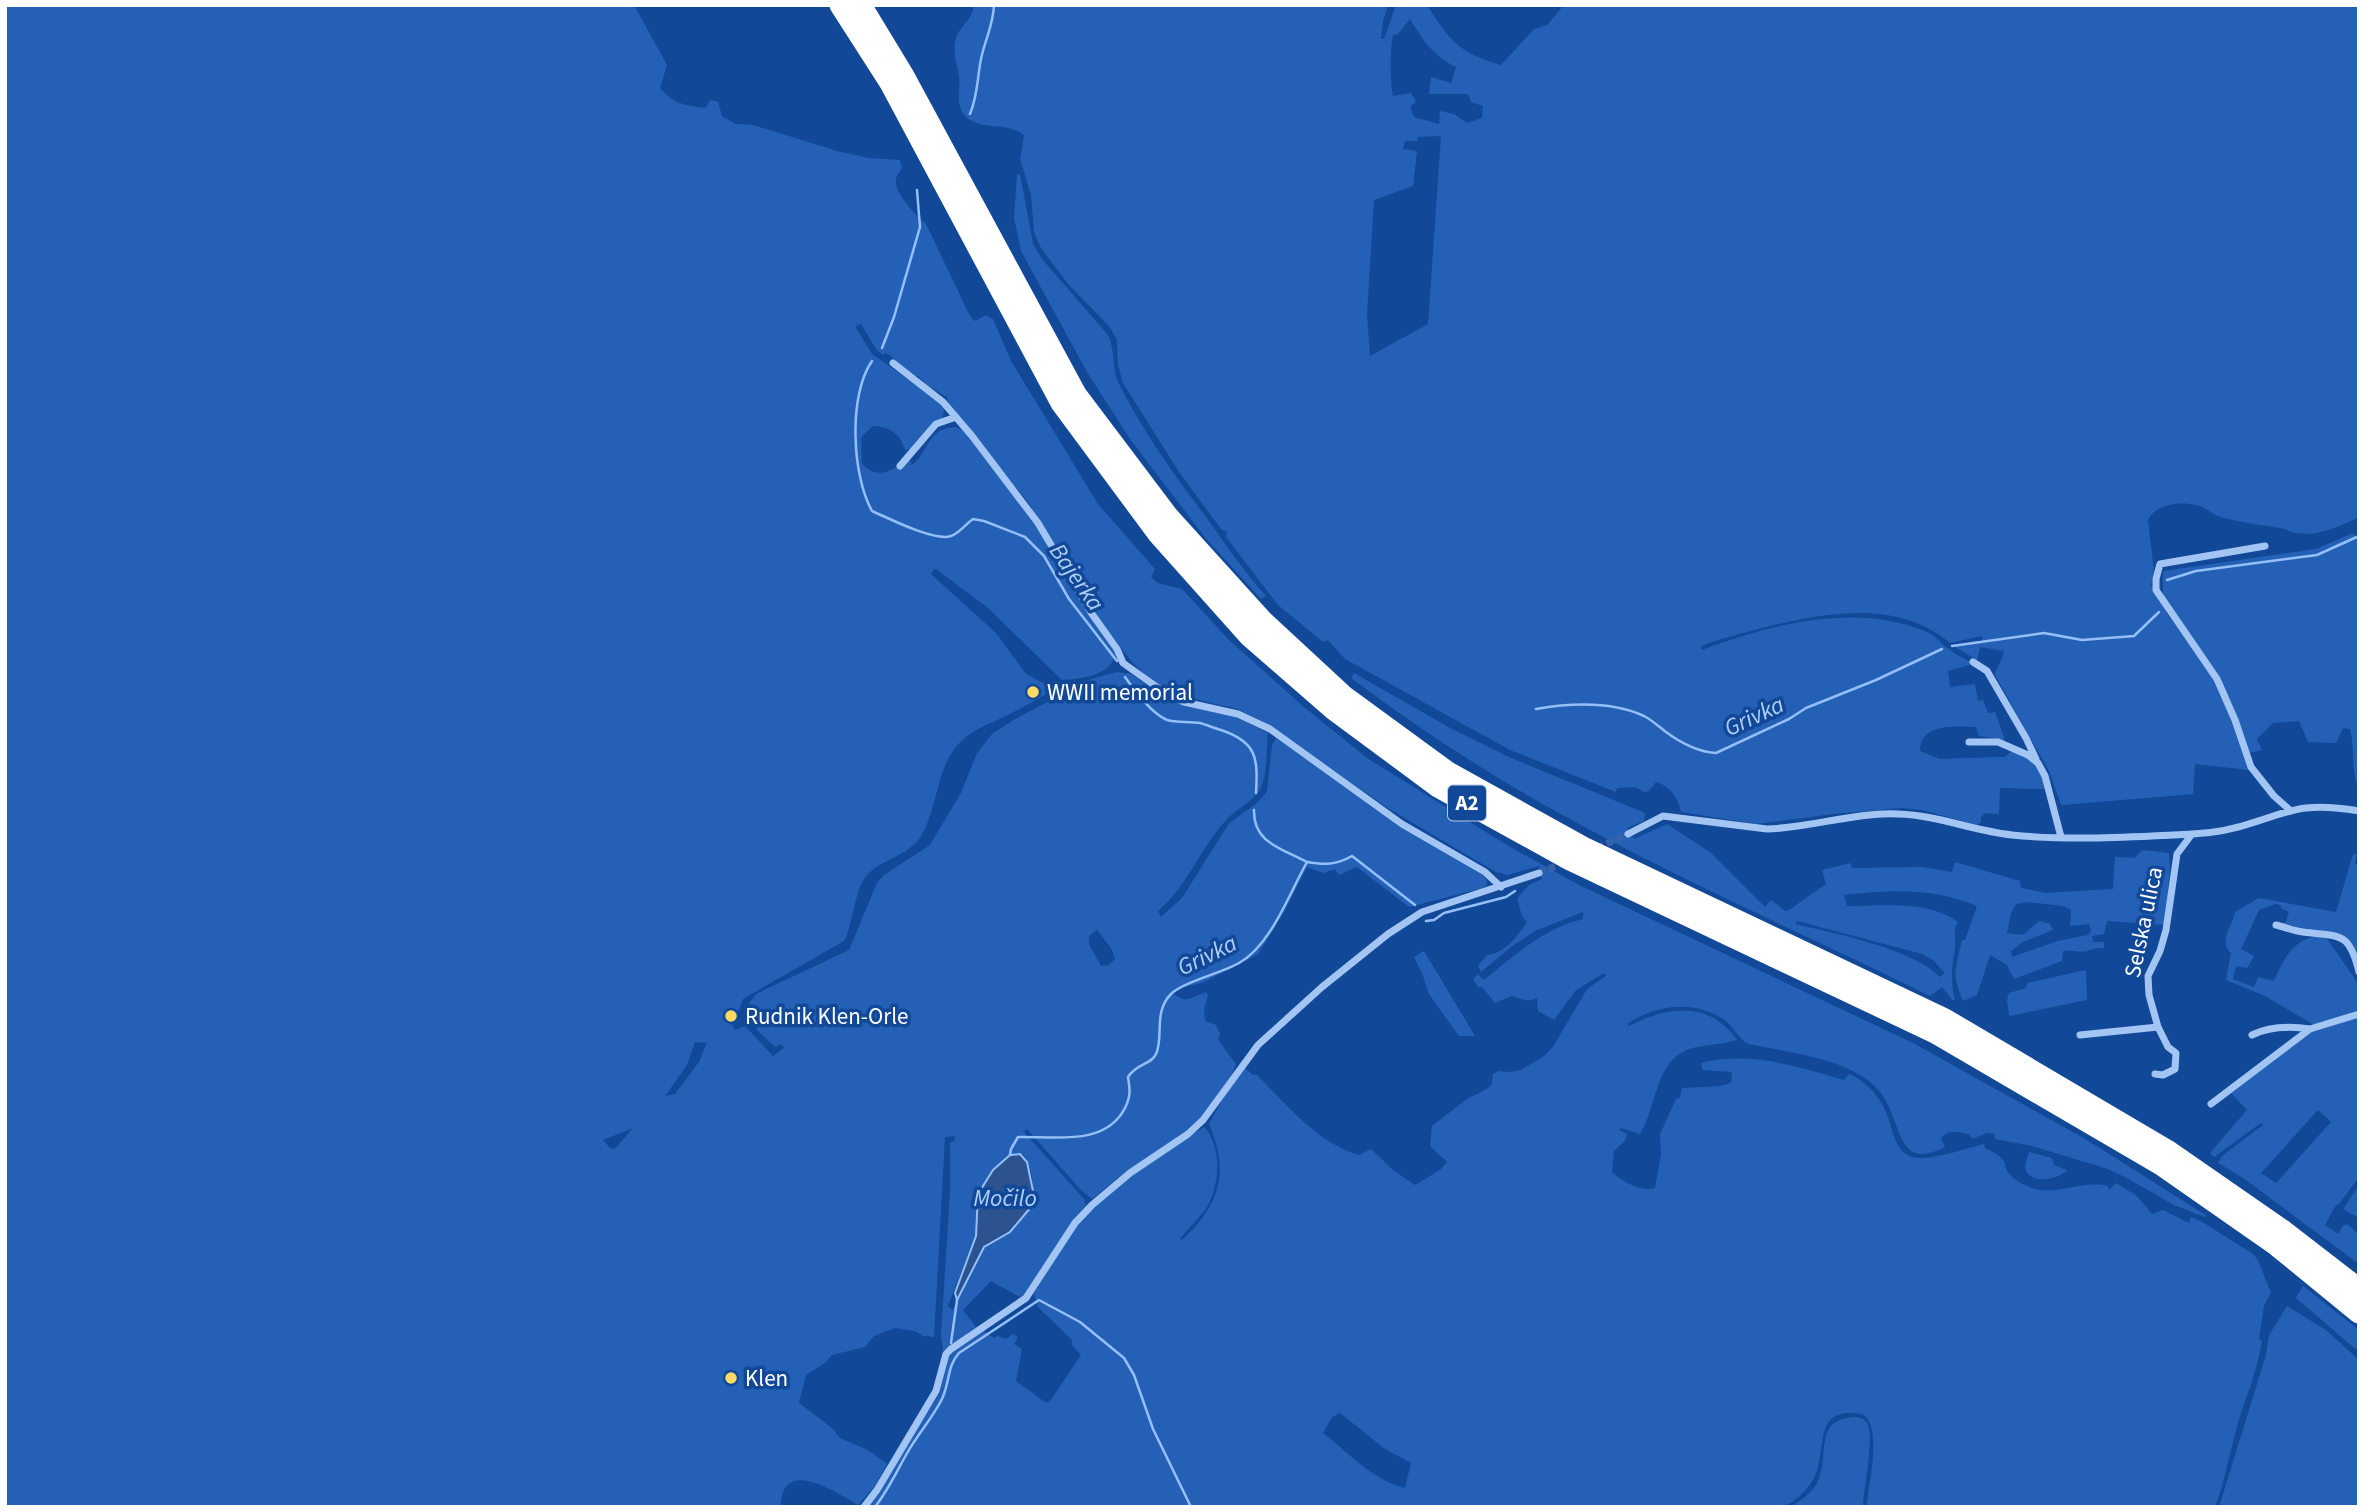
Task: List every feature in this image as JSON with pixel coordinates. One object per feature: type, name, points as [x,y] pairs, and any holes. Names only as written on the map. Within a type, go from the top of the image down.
[{"type":"highway","name":"A2","points":[[840,5],[890,83],[1062,403],[1158,534],[1249,636],[1323,701],[1438,787],[1474,807],[1570,860],[1935,1033],[2161,1165],[2277,1246],[2359,1313]]},
{"type":"highway","name":"A2","points":[[861,5],[904,76],[1076,394],[1168,516],[1263,621],[1344,696],[1448,772],[1583,846],[1945,1019],[2167,1150],[2284,1231],[2359,1289]]},
{"type":"street","points":[[892,363],[943,402],[1038,523],[1092,614],[1117,649],[1123,663],[1168,695],[1184,702],[1238,714],[1270,729],[1402,824],[1485,872],[1501,887]]},
{"type":"street","points":[[900,466],[936,424],[956,417]]},
{"type":"street","points":[[2265,546],[2160,564],[2156,590],[2217,679],[2251,767],[2274,796],[2291,811]]},
{"type":"street","points":[[1973,662],[1987,671],[2026,738],[2045,776],[2062,837]]},
{"type":"street","points":[[1969,742],[1998,742],[2028,755],[2038,763]]},
{"type":"street","points":[[1628,834],[1664,816],[1784,829],[1845,818],[1897,813],[1938,819],[1992,832],[2062,837],[2192,834],[2227,830],[2291,811],[2320,807],[2359,811]]},
{"type":"street","name":"Selska ulica","points":[[2155,1074],[2175,1069],[2176,1053],[2168,1047],[2158,1027],[2149,995],[2148,976],[2166,930],[2177,854],[2192,834]]},
{"type":"street","points":[[864,1507],[936,1391],[946,1354],[1027,1298],[1075,1223],[1097,1200],[1130,1173],[1188,1134],[1214,1107],[1258,1045],[1322,987],[1388,934],[1422,912],[1539,873]]},
{"type":"street","points":[[2276,925],[2301,932],[2332,934],[2344,940],[2353,951],[2359,972]]},
{"type":"street","points":[[2211,1104],[2310,1029],[2359,1014]]},
{"type":"street","points":[[2252,1035],[2294,1026],[2310,1029]]},
{"type":"street","points":[[2080,1035],[2158,1027]]},
{"type":"shaded area","points":[[5,5],[634,5],[667,65],[660,88],[675,101],[706,108],[710,100],[718,102],[722,116],[736,124],[753,125],[868,158],[900,160],[902,168],[896,179],[898,191],[906,204],[926,224],[970,316],[975,321],[986,315],[993,319],[1011,361],[1098,504],[1155,569],[1151,577],[1158,583],[1182,589],[1229,640],[1304,707],[1367,758],[1505,844],[1579,885],[1915,1044],[2087,1140],[2207,1216],[2174,1205],[2105,1168],[2032,1146],[1995,1139],[1995,1134],[1987,1133],[1972,1139],[1970,1135],[1951,1132],[1941,1139],[1945,1147],[1930,1153],[1919,1154],[1911,1151],[1900,1135],[1883,1096],[1866,1079],[1825,1060],[1749,1044],[1727,1022],[1703,1010],[1690,1007],[1651,1012],[1627,1024],[1629,1026],[1658,1014],[1687,1010],[1714,1018],[1737,1040],[1689,1049],[1669,1064],[1640,1134],[1621,1128],[1619,1130],[1627,1134],[1625,1141],[1614,1151],[1612,1172],[1638,1188],[1655,1188],[1661,1155],[1660,1134],[1676,1099],[1680,1098],[1682,1088],[1731,1083],[1732,1072],[1703,1070],[1701,1063],[1755,1059],[1791,1065],[1844,1080],[1849,1074],[1864,1083],[1878,1097],[1896,1141],[1906,1154],[1924,1158],[1984,1144],[1985,1148],[2001,1158],[2012,1177],[2035,1189],[2053,1190],[2098,1185],[2108,1186],[2109,1190],[2116,1183],[2137,1196],[2152,1214],[2163,1210],[2189,1223],[2191,1217],[2253,1254],[2271,1293],[2264,1306],[2259,1339],[2262,1340],[2257,1363],[2215,1507],[1867,1507],[1873,1458],[1872,1432],[1869,1421],[1863,1414],[1848,1413],[1838,1415],[1826,1426],[1813,1479],[1800,1496],[1783,1507],[868,1507],[880,1493],[891,1469],[940,1393],[947,1359],[955,1350],[984,1331],[994,1338],[997,1336],[1006,1339],[1013,1334],[1018,1337],[1014,1344],[1022,1349],[1016,1381],[1046,1403],[1051,1400],[1081,1355],[1072,1345],[1072,1340],[1037,1306],[1034,1293],[1075,1228],[1103,1198],[1135,1172],[1204,1127],[1214,1144],[1216,1154],[1215,1186],[1208,1205],[1180,1239],[1195,1227],[1213,1201],[1220,1173],[1219,1157],[1209,1124],[1245,1068],[1257,1075],[1303,1122],[1330,1142],[1359,1155],[1371,1149],[1393,1170],[1415,1185],[1440,1170],[1447,1162],[1430,1146],[1432,1126],[1467,1099],[1487,1089],[1492,1084],[1493,1074],[1499,1071],[1521,1070],[1544,1056],[1553,1047],[1587,989],[1606,976],[1604,973],[1576,990],[1554,1020],[1538,1011],[1537,998],[1528,1000],[1512,996],[1495,1003],[1473,979],[1478,974],[1484,980],[1543,936],[1583,919],[1583,912],[1535,931],[1481,972],[1478,966],[1487,955],[1505,948],[1527,922],[1522,916],[1517,898],[1529,885],[1542,879],[1539,866],[1508,875],[1496,872],[1386,807],[1266,723],[1238,709],[1164,689],[1144,674],[1099,619],[1028,502],[959,417],[947,397],[928,386],[918,376],[912,378],[890,355],[883,355],[876,349],[861,324],[855,326],[872,354],[927,392],[944,408],[943,418],[914,448],[905,450],[894,432],[873,426],[861,437],[862,464],[880,473],[892,470],[909,458],[912,465],[933,436],[939,432],[956,427],[965,432],[1038,528],[1087,612],[1116,652],[1114,660],[1103,671],[1087,677],[1062,680],[988,608],[936,569],[933,570],[931,574],[996,633],[1026,674],[1055,689],[978,729],[956,747],[944,768],[931,814],[919,839],[865,878],[857,895],[844,941],[743,999],[739,1010],[727,1013],[735,1030],[745,1026],[773,1056],[784,1048],[781,1044],[775,1047],[751,1022],[748,1008],[758,993],[849,950],[877,883],[884,875],[930,845],[961,793],[977,753],[992,734],[1091,679],[1117,672],[1131,674],[1171,701],[1234,716],[1268,733],[1265,774],[1261,787],[1217,831],[1178,890],[1158,911],[1161,917],[1182,898],[1228,825],[1259,801],[1267,791],[1272,745],[1276,738],[1395,822],[1481,874],[1486,878],[1487,884],[1483,888],[1409,907],[1357,867],[1339,875],[1335,869],[1323,873],[1307,867],[1258,954],[1202,983],[1183,987],[1173,993],[1185,999],[1206,992],[1208,996],[1204,1009],[1205,1021],[1216,1025],[1220,1034],[1218,1040],[1236,1064],[1230,1078],[1191,1127],[1092,1199],[1027,1129],[1024,1132],[1084,1199],[1086,1205],[1071,1223],[1024,1295],[1020,1297],[991,1281],[963,1310],[976,1327],[943,1351],[941,1336],[950,1192],[950,1143],[955,1140],[955,1136],[945,1137],[934,1337],[895,1328],[874,1336],[865,1347],[832,1355],[806,1375],[799,1403],[832,1428],[840,1438],[868,1450],[887,1464],[875,1486],[858,1505],[824,1487],[800,1480],[790,1483],[783,1491],[781,1507],[5,1507]],"holes":[[[1097,930],[1111,948],[1115,959],[1109,965],[1101,966],[1089,944],[1089,936]],[[695,1042],[707,1043],[699,1062],[675,1094],[665,1096],[687,1065]],[[633,1128],[615,1149],[610,1148],[603,1140]],[[1015,1153],[1024,1155],[1033,1189],[1027,1210],[1014,1228],[987,1244],[980,1252],[953,1310],[948,1306],[976,1234],[978,1194],[993,1168]],[[1340,1413],[1385,1449],[1411,1463],[1405,1488],[1371,1472],[1323,1433],[1332,1417]]]},
{"type":"shaded area","points":[[974,5],[1388,5],[1383,21],[1381,39],[1384,39],[1396,5],[1427,5],[1442,28],[1457,44],[1475,56],[1501,65],[1534,29],[1547,25],[1564,5],[2359,5],[2359,517],[2332,529],[2303,534],[2228,519],[2199,506],[2183,503],[2162,507],[2148,520],[2154,571],[2151,585],[2168,615],[2215,680],[2249,770],[2195,764],[2193,794],[2061,805],[2049,771],[1995,675],[2004,651],[1980,647],[1977,660],[1955,647],[1974,641],[1982,642],[1982,636],[1950,643],[1929,629],[1907,620],[1859,613],[1834,614],[1762,628],[1700,647],[1702,650],[1786,625],[1845,617],[1902,623],[1929,633],[1969,661],[1969,665],[1948,671],[1950,687],[1975,684],[1978,701],[1983,700],[1988,713],[1995,712],[2005,740],[1979,736],[1976,727],[1940,728],[1926,735],[1920,751],[1940,759],[2005,757],[2014,749],[2033,759],[2051,789],[2000,788],[1999,814],[1985,813],[1977,825],[1922,810],[1902,808],[1756,824],[1681,812],[1673,793],[1656,782],[1645,792],[1635,787],[1617,788],[1616,792],[1510,750],[1345,659],[1328,640],[1323,642],[1278,605],[1226,537],[1227,532],[1221,529],[1179,472],[1123,383],[1118,365],[1117,340],[1109,326],[1068,284],[1041,248],[1034,232],[1031,195],[1020,159],[1024,135],[1011,129],[979,124],[962,112],[955,43]],"holes":[[[1410,19],[1435,53],[1456,67],[1451,83],[1431,77],[1429,94],[1468,94],[1471,102],[1483,106],[1482,118],[1467,123],[1454,114],[1440,111],[1439,124],[1414,117],[1410,107],[1416,102],[1411,93],[1393,96],[1393,35],[1398,34]],[[1441,136],[1428,324],[1370,356],[1367,314],[1374,200],[1413,186],[1417,151],[1403,149],[1405,141],[1417,141],[1418,137]]]},
{"type":"shaded area","points":[[1017,174],[1020,174],[1033,244],[1042,259],[1108,335],[1117,380],[1130,404],[1174,474],[1266,596],[1261,599],[1207,540],[1130,439],[1087,372],[1021,251],[1014,218]]},
{"type":"shaded area","points":[[2353,533],[2359,540],[2359,788],[2350,729],[2343,728],[2336,743],[2308,742],[2299,721],[2273,723],[2257,739],[2262,750],[2249,753],[2234,711],[2163,598],[2163,571],[2316,549]]},
{"type":"shaded area","points":[[1354,673],[1452,729],[1509,757],[1645,813],[1644,821],[1627,828],[1634,839],[1667,824],[1711,853],[1765,907],[1771,900],[1785,911],[1789,910],[1826,884],[1822,870],[1850,863],[1852,868],[1923,867],[1952,872],[1955,862],[2020,881],[2021,888],[2046,893],[2113,889],[2115,857],[2135,858],[2142,850],[2169,853],[2165,925],[2107,921],[2104,934],[2092,936],[2093,942],[2104,942],[2104,948],[2063,951],[2062,961],[2014,979],[2007,965],[1990,955],[1977,995],[1963,1001],[1957,984],[1957,964],[1962,940],[1965,940],[1977,906],[1928,893],[1879,892],[1844,895],[1847,906],[1919,907],[1946,915],[1958,922],[1952,974],[1955,1000],[1952,1000],[1942,987],[1930,996],[1659,865],[1552,809],[1443,743],[1351,678]],"holes":[[[2028,902],[2063,906],[2071,910],[2070,926],[2089,924],[2091,931],[2088,935],[2058,941],[2012,957],[2011,951],[2023,942],[2053,930],[2050,924],[2039,921],[2023,935],[2007,933],[2011,913],[2016,904]],[[1797,921],[1922,954],[1933,960],[1945,973],[1940,977],[1928,967],[1893,950],[1795,924]]]},
{"type":"shaded area","points":[[2353,854],[2357,854],[2355,864],[2359,865],[2359,961],[2352,945],[2342,936],[2285,924],[2289,912],[2276,904],[2259,910],[2241,949],[2254,956],[2247,968],[2236,966],[2233,979],[2254,987],[2258,977],[2274,981],[2293,948],[2307,939],[2326,937],[2359,985],[2359,1010],[2314,1025],[2265,996],[2226,980],[2231,953],[2227,949],[2226,939],[2235,912],[2259,898],[2336,912]]},
{"type":"shaded area","points":[[1424,951],[1475,1036],[1459,1036],[1429,994],[1414,957]]},
{"type":"shaded area","points":[[2086,970],[2087,1000],[2009,1016],[2009,993],[2026,988],[2027,983]]},
{"type":"shaded area","points":[[2359,1016],[2359,1177],[2336,1205],[2325,1225],[2338,1234],[2347,1224],[2359,1234],[2359,1264],[2243,1178],[2218,1163],[2222,1156],[2263,1125],[2261,1123],[2214,1157],[2210,1153],[2247,1110],[2231,1093],[2310,1032]],"holes":[[[2318,1110],[2331,1122],[2276,1183],[2261,1173]]]},
{"type":"shaded area","points":[[2029,1152],[2052,1158],[2054,1165],[2067,1170],[2052,1178],[2034,1178],[2026,1168]]},
{"type":"shaded area","points":[[2359,1185],[2359,1218],[2343,1209]]},
{"type":"shaded area","points":[[2303,1286],[2359,1330],[2359,1352],[2296,1298]]},
{"type":"shaded area","points":[[2287,1306],[2326,1330],[2359,1360],[2359,1507],[2219,1507],[2266,1355],[2269,1335]]},
{"type":"shaded area","points":[[1858,1417],[1867,1423],[1870,1439],[1863,1507],[1790,1507],[1808,1495],[1816,1485],[1823,1463],[1825,1441],[1833,1424],[1843,1419]]},
{"type":"water","name":"Močilo","points":[[1020,1154],[1027,1162],[1033,1191],[1031,1207],[1010,1232],[984,1247],[957,1300],[955,1293],[976,1236],[978,1194],[993,1170],[1010,1155]]},
{"type":"waterway","points":[[970,114],[994,5]]},
{"type":"waterway","name":"Bajerka","points":[[882,348],[894,317],[920,227],[917,190]]},
{"type":"waterway","name":"Bajerka","points":[[872,361],[864,376],[856,414],[860,478],[872,511],[934,536],[954,535],[973,519],[1025,537],[1044,556],[1069,599],[1117,661]]},
{"type":"waterway","name":"Grivka","points":[[2167,580],[2196,571],[2317,555],[2359,536]]},
{"type":"waterway","name":"Grivka","points":[[1952,646],[2044,633],[2082,640],[2134,636],[2159,612]]},
{"type":"waterway","name":"Grivka","points":[[1536,709],[1577,705],[1631,711],[1644,716],[1690,746],[1716,753],[1789,719],[1806,708],[1876,680],[1942,649]]},
{"type":"waterway","name":"Bajerka","points":[[1125,677],[1138,695],[1161,717],[1200,723],[1242,740],[1253,753],[1256,793]]},
{"type":"waterway","name":"Bajerka","points":[[1254,810],[1255,821],[1263,837],[1307,862]]},
{"type":"waterway","name":"Grivka","points":[[1010,1155],[1018,1137],[1078,1137],[1105,1129],[1116,1120],[1128,1100],[1128,1077],[1156,1054],[1160,1016],[1171,994],[1232,967],[1250,955],[1270,932],[1307,862],[1330,864],[1352,856],[1415,905]]},
{"type":"waterway","points":[[1426,921],[1434,920],[1444,913],[1506,897],[1515,891]]},
{"type":"waterway","points":[[951,1343],[957,1300]]},
{"type":"waterway","points":[[875,1507],[945,1393],[955,1358],[1039,1300],[1080,1322],[1124,1358],[1134,1375],[1153,1429],[1191,1507]]},
{"type":"tunnel","points":[[1597,848],[1628,834]]},
{"type":"tunnel","points":[[1539,873],[1567,861]]},
{"type":"place","name":"WWII memorial","points":[[1033,692]]},
{"type":"place","name":"Rudnik Klen-Orle","points":[[731,1016]]},
{"type":"place","name":"Klen","points":[[731,1378]]}]
